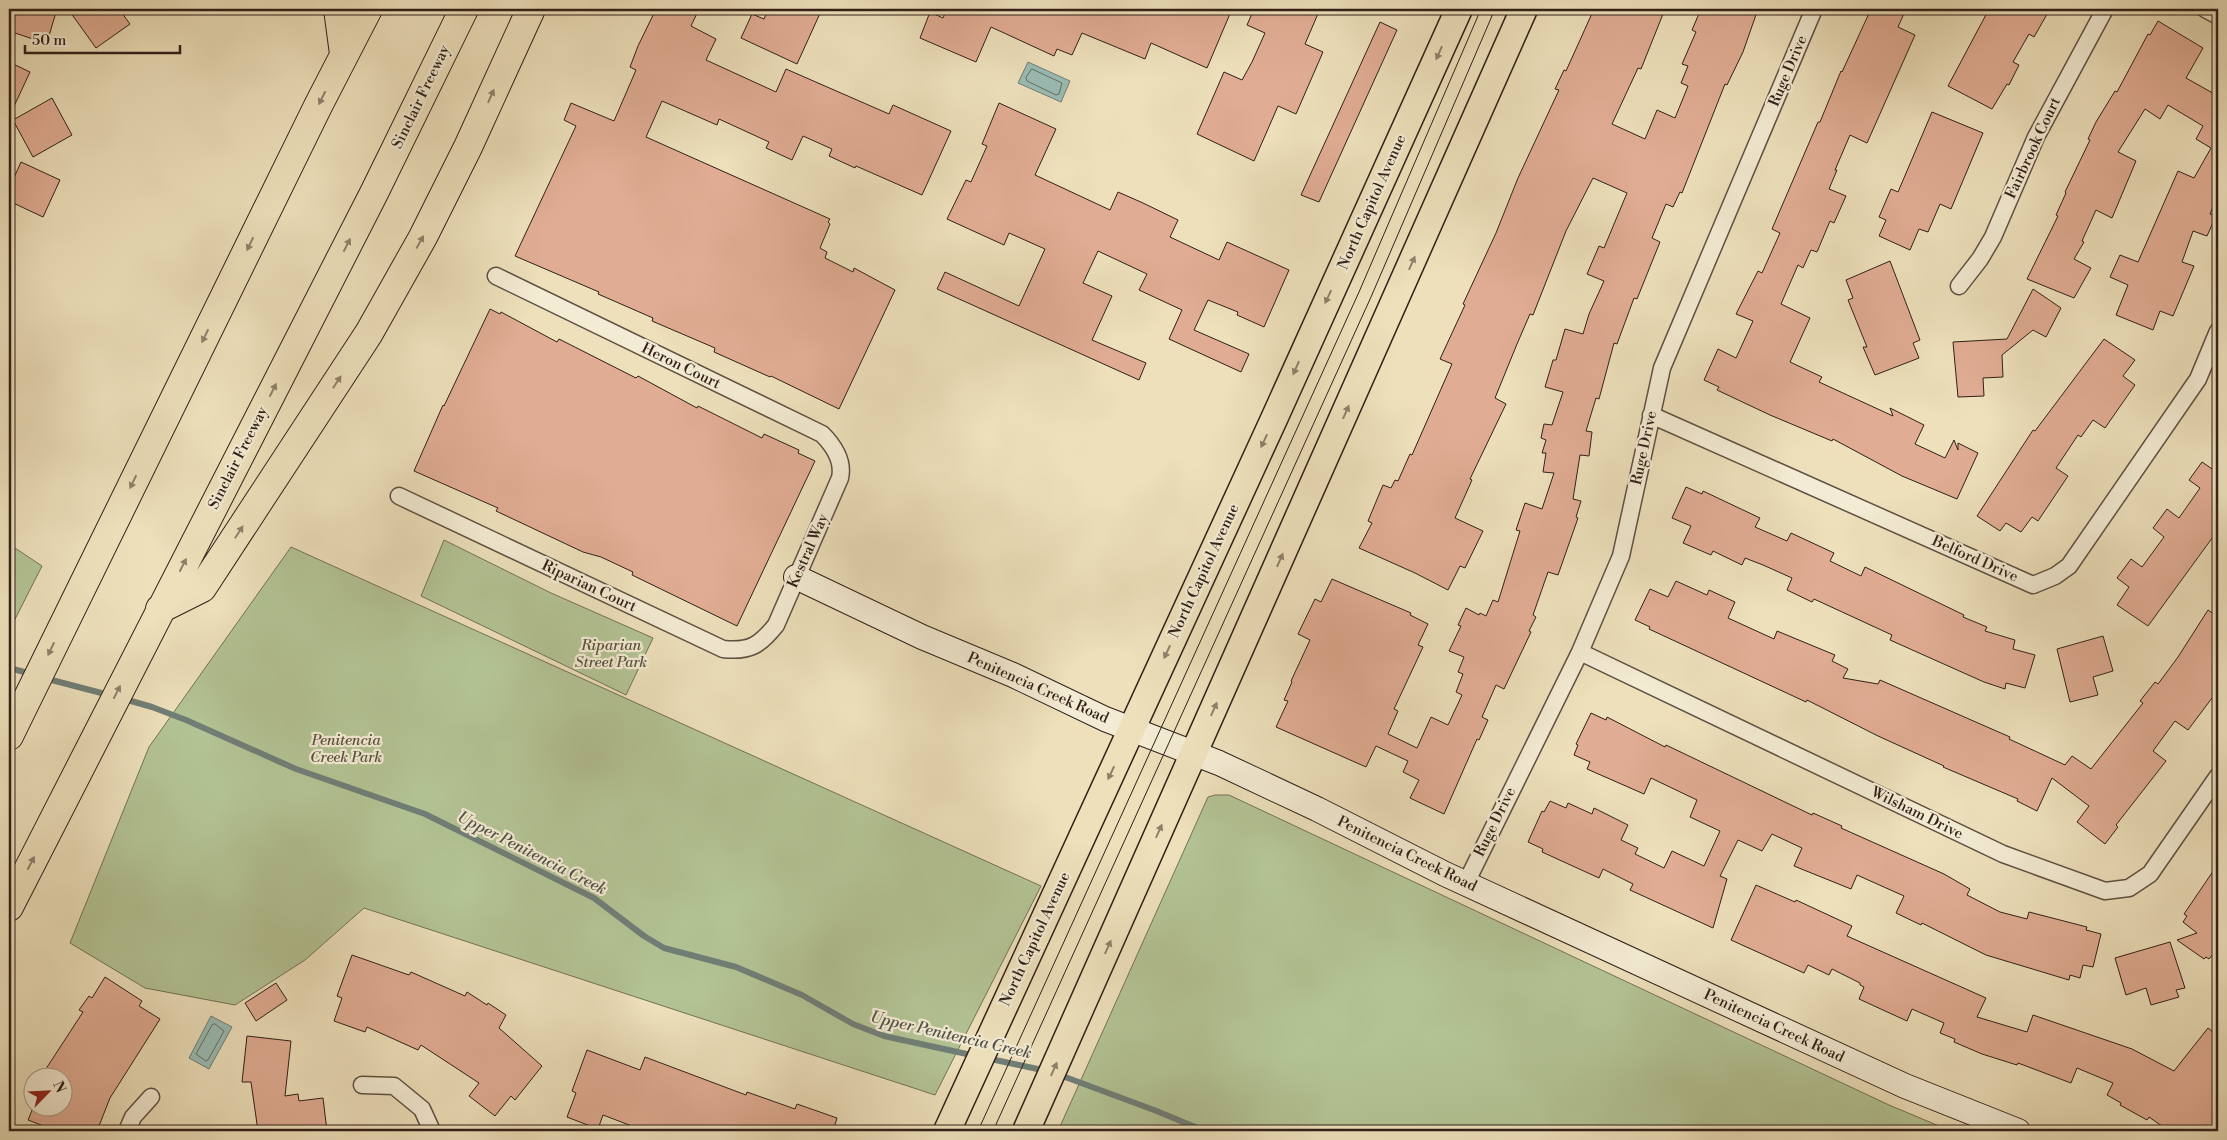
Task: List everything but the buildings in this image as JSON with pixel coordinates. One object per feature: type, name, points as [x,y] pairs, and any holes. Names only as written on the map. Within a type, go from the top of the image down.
[{"type":"highway","points":[[338,9],[344,54]]},
{"type":"highway","points":[[9,736],[72,604],[368,9]]},
{"type":"highway","name":"Sinclair Freeway","points":[[9,907],[374,192],[464,9]]},
{"type":"highway","points":[[160,609],[202,588],[369,333],[423,237],[468,147],[530,9]]},
{"type":"main road","name":"North Capitol Avenue","points":[[947,1131],[1274,419],[1459,9]]},
{"type":"main road","points":[[1030,1123],[1524,9]]},
{"type":"street","name":"Ruge Drive","points":[[1466,883],[1580,652],[1621,556],[1662,368],[1814,9]]},
{"type":"street","name":"Fairbrook Court","points":[[1959,286],[1980,259],[1993,237],[2036,137],[2106,9]]},
{"type":"street","points":[[2205,9],[2218,16]]},
{"type":"street","name":"Heron Court","points":[[496,276],[822,434],[832,444],[839,458],[840,478]]},
{"type":"street","name":"Belford Drive","points":[[1651,415],[2033,585],[2055,576],[2068,566],[2198,378],[2218,331]]},
{"type":"street","name":"Kestral Way","points":[[776,625],[840,478]]},
{"type":"street","name":"Riparian Court","points":[[399,496],[724,648],[737,650],[752,647],[764,640],[776,625]]},
{"type":"street","name":"Penitencia Creek Road","points":[[796,577],[922,637],[1132,729],[1194,753],[1308,805],[1466,883],[1905,1086],[2018,1131]]},
{"type":"street","name":"Wilsham Drive","points":[[1580,652],[2003,854],[2105,891],[2129,888],[2150,874],[2218,776]]},
{"type":"street","points":[[362,1085],[394,1086],[422,1109],[432,1131]]},
{"type":"street","points":[[127,1131],[133,1117],[151,1096]]},
{"type":"green space","name":"Riparian Street Park","points":[[444,540],[551,593],[653,638],[626,695],[421,596]]},
{"type":"green space","points":[[9,544],[42,566],[9,631]]},
{"type":"green space","name":"Penitencia Creek Park","points":[[291,547],[1041,886],[935,1095],[364,908],[305,960],[235,1005],[145,988],[70,943],[149,747]]},
{"type":"green space","points":[[1229,795],[1889,1105],[1951,1131],[1058,1131],[1208,797]]},
{"type":"water","points":[[1028,62],[1070,81],[1061,102],[1018,83]]},
{"type":"water","points":[[211,1016],[232,1027],[209,1069],[189,1058]]},
{"type":"waterway","name":"Upper Penitencia Creek","points":[[9,668],[32,674]]},
{"type":"waterway","name":"Upper Penitencia Creek","points":[[44,678],[109,695]]},
{"type":"waterway","name":"Upper Penitencia Creek","points":[[124,699],[186,720],[296,769],[425,814],[594,898],[644,936],[664,948],[736,967],[802,995],[853,1024],[884,1036],[976,1056]]},
{"type":"waterway","name":"Upper Penitencia Creek","points":[[986,1058],[1047,1071]]},
{"type":"waterway","name":"Upper Penitencia Creek","points":[[1057,1074],[1205,1131]]},
{"type":"tram line","points":[[978,1131],[1359,292],[1481,9]]},
{"type":"tram line","points":[[993,1131],[1371,297],[1495,9]]}]
